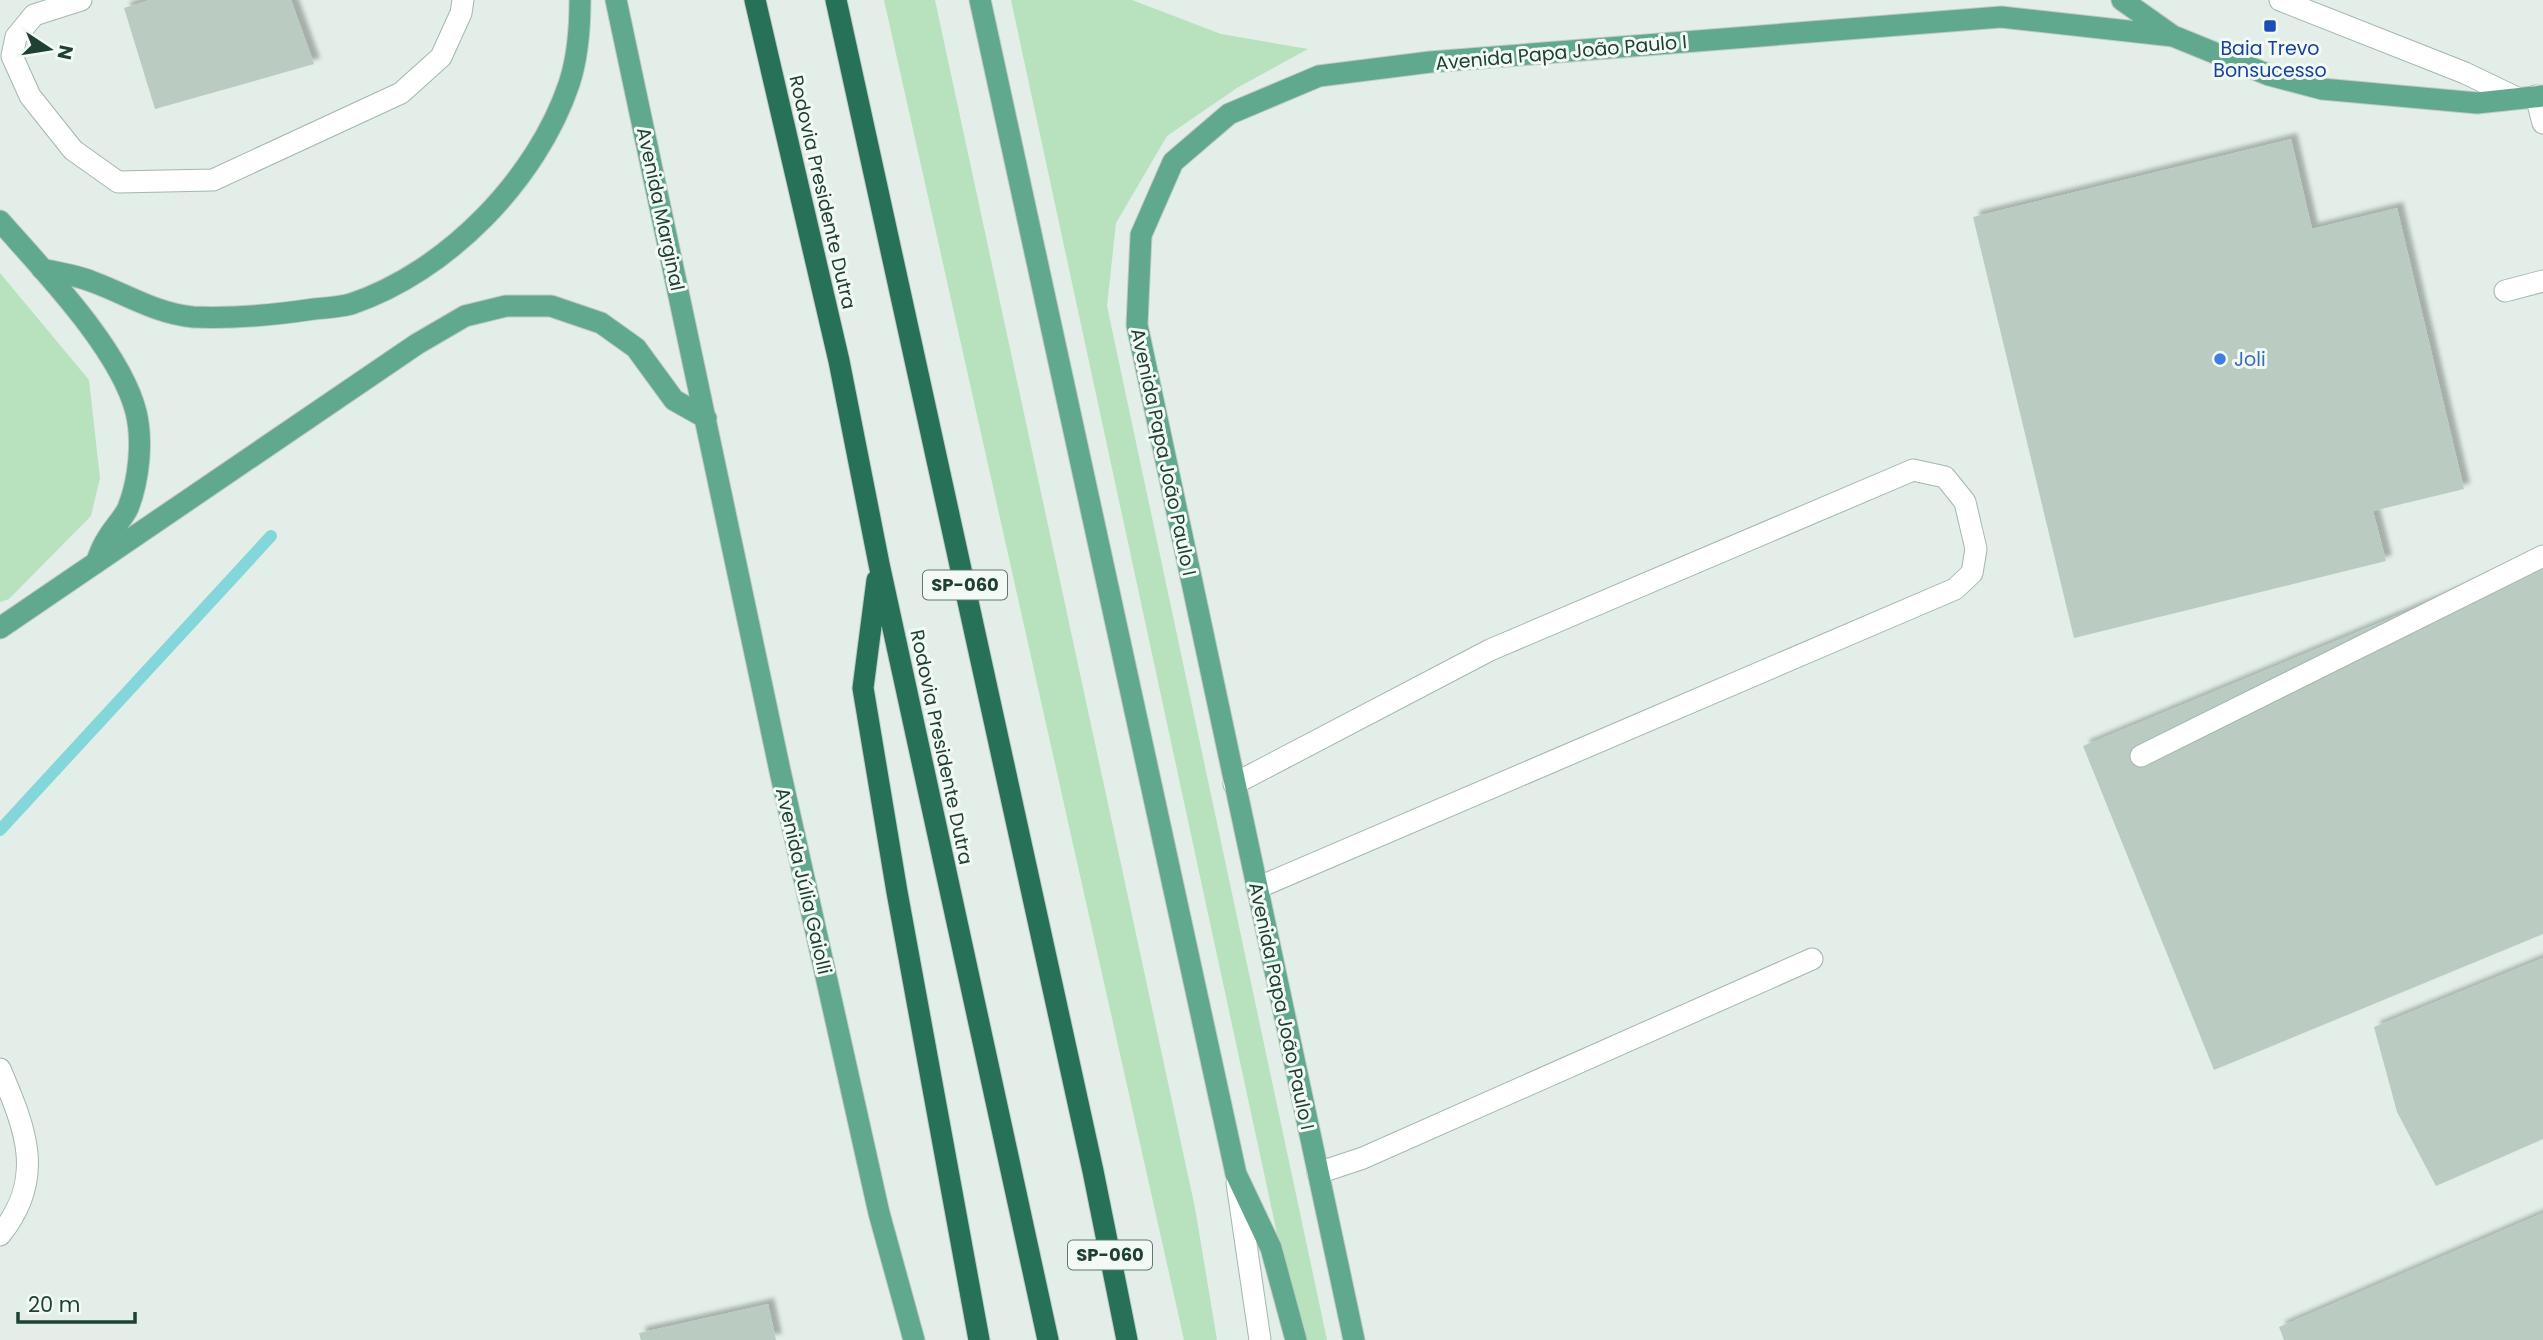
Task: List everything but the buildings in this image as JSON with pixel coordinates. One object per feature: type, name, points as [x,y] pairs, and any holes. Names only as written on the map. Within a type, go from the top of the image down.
[{"type":"highway","name":"Rodovia Presidente Dutra","points":[[755,0],[839,361],[879,564],[1048,1340]]},
{"type":"highway","name":"SP-060","points":[[836,0],[1093,1171],[1127,1340]]},
{"type":"highway","points":[[879,564],[863,688],[897,892],[979,1340]]},
{"type":"main road","points":[[41,268],[92,281],[135,302],[189,317],[260,317],[350,304],[393,285],[445,253],[486,215],[527,167],[555,117],[569,82],[580,30],[580,0]]},
{"type":"main road","name":"Avenida Marginal","points":[[616,0],[706,418]]},
{"type":"main road","points":[[980,0],[1236,1174],[1271,1248],[1296,1340]]},
{"type":"main road","points":[[2122,0],[2173,36],[2269,75],[2322,89],[2477,103],[2532,97]]},
{"type":"main road","name":"Avenida Papa João Paulo I","points":[[1354,1340],[1137,325],[1141,235],[1173,162],[1229,114],[1319,76],[1430,62],[2001,17],[2173,36]]},
{"type":"main road","points":[[0,221],[88,324],[122,379],[135,410],[139,430],[134,485],[127,510],[105,541],[95,565]]},
{"type":"main road","points":[[0,628],[417,344],[465,316],[506,306],[551,306],[601,323],[636,348],[674,400],[706,418]]},
{"type":"main road","name":"Avenida Júlia Gaiolli","points":[[706,418],[789,811],[880,1213],[914,1340]]},
{"type":"street","points":[[81,0],[34,15],[16,37],[12,56],[30,96],[73,150],[118,183],[213,180],[401,93],[441,57],[461,13],[463,0]]},
{"type":"street","points":[[2280,0],[2532,97],[2543,123]]},
{"type":"street","points":[[2505,292],[2543,281]]},
{"type":"street","points":[[1234,784],[1490,650],[1913,470],[1945,477],[1965,502],[1976,548],[1972,573],[1955,589],[1257,888]]},
{"type":"street","points":[[2141,756],[2543,556]]},
{"type":"street","points":[[1318,1173],[1363,1158],[1812,959]]},
{"type":"street","points":[[0,1069],[21,1118],[28,1162],[24,1194],[14,1218],[0,1235]]},
{"type":"street","points":[[1236,1174],[1260,1340]]},
{"type":"green space","points":[[884,0],[935,0],[1195,1208],[1217,1340],[1184,1340]]},
{"type":"green space","points":[[1011,0],[1132,0],[1221,34],[1308,49],[1237,88],[1167,136],[1116,223],[1107,306],[1327,1340],[1300,1340]]},
{"type":"green space","points":[[0,273],[89,380],[100,478],[91,516],[9,599],[0,602]]},
{"type":"waterway","points":[[0,830],[271,536]]},
{"type":"place","name":"Baia Trevo Bonsucesso","points":[[2270,26]]},
{"type":"place","name":"Joli","points":[[2220,359]]}]
